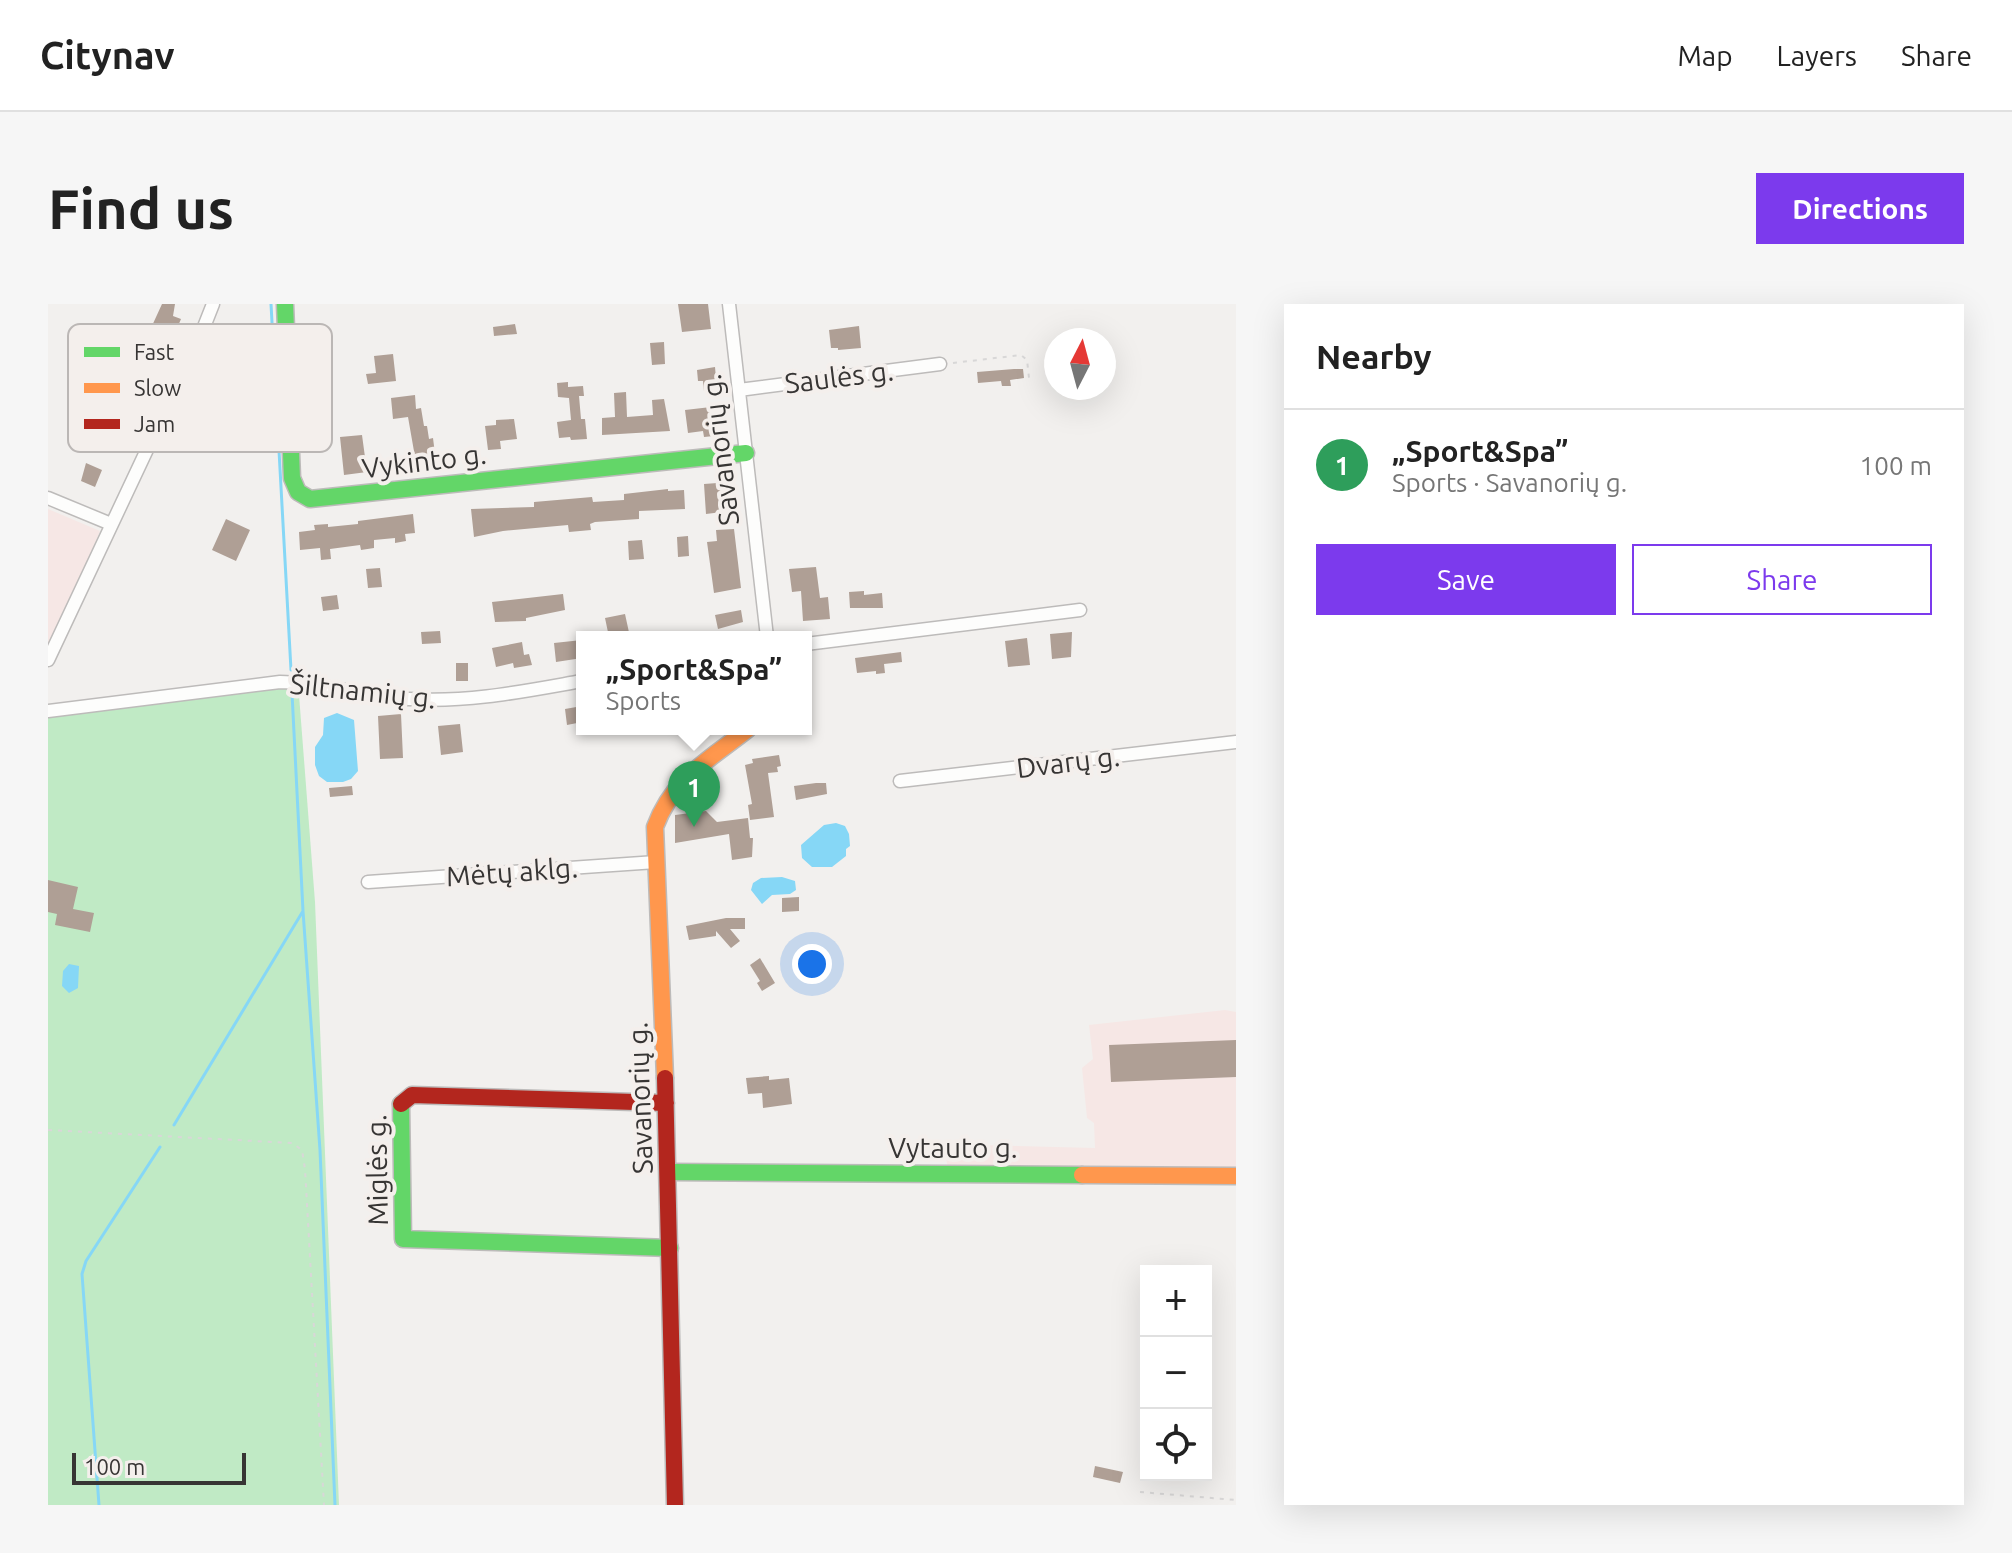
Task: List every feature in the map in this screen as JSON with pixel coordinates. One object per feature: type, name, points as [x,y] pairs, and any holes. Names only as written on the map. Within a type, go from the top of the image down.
[{"type":"street","points":[[205,324],[213,304]]},
{"type":"street","name":"Vykinto g.","points":[[285,304],[286,324]]},
{"type":"street","name":"Savanorių g.","points":[[729,304],[766,631]]},
{"type":"street","name":"Saulės g.","points":[[739,390],[940,364]]},
{"type":"street","points":[[48,660],[145,452]]},
{"type":"street","name":"Vykinto g.","points":[[291,452],[295,489],[310,499],[746,453]]},
{"type":"street","points":[[48,498],[111,524]]},
{"type":"street","points":[[812,643],[1080,610]]},
{"type":"street","name":"Šiltnamių g.","points":[[48,711],[280,682],[298,682],[381,697],[439,700],[502,695],[576,682]]},
{"type":"street","name":"Savanorių g.","points":[[675,1505],[669,1172],[655,827],[660,809],[681,780],[740,735]]},
{"type":"street","name":"Dvarų g.","points":[[900,781],[1236,742]]},
{"type":"street","name":"Mėtų aklg.","points":[[368,882],[656,862]]},
{"type":"street","name":"Miglės g.","points":[[666,1103],[412,1095],[406,1098],[401,1103],[403,1239],[670,1248]]},
{"type":"street","name":"Vytauto g.","points":[[669,1172],[1236,1176]]},
{"type":"path","points":[[940,364],[1021,355],[1027,360],[1029,378]]},
{"type":"path","points":[[48,1130],[292,1143],[302,1150],[324,1505]]},
{"type":"path","points":[[1140,1492],[1236,1500]]},
{"type":"shaded area","points":[[48,509],[100,531],[48,655]]},
{"type":"shaded area","points":[[1225,1010],[1236,1012],[1236,1168],[948,1168],[943,1144],[1095,1148],[1094,1123],[1087,1118],[1082,1068],[1093,1059],[1089,1025]]},
{"type":"green space","points":[[298,682],[315,902],[339,1505],[48,1505],[48,711]]},
{"type":"water","points":[[337,713],[354,720],[358,771],[343,782],[327,782],[319,776],[315,765],[315,747],[323,735],[324,718]]},
{"type":"water","points":[[836,823],[845,826],[849,834],[850,846],[846,849],[846,856],[832,867],[812,867],[802,858],[801,845],[824,825]]},
{"type":"water","points":[[782,877],[795,881],[796,890],[790,894],[772,895],[762,904],[751,890],[753,883],[761,878]]},
{"type":"water","points":[[69,964],[79,966],[78,988],[69,993],[62,986],[63,971]]},
{"type":"building","points":[[162,304],[175,304],[173,316],[181,319],[179,324],[153,324]]},
{"type":"building","points":[[678,304],[708,304],[711,329],[682,332]]},
{"type":"building","points":[[515,324],[517,334],[494,336],[493,327]]},
{"type":"building","points":[[859,326],[861,348],[831,348],[829,330]]},
{"type":"building","points":[[664,342],[665,364],[652,365],[650,343]]},
{"type":"building","points":[[393,354],[396,381],[368,384],[366,374],[376,373],[374,356]]},
{"type":"building","points":[[715,367],[717,389],[704,391],[703,381],[698,381],[697,370]]},
{"type":"building","points":[[1023,369],[1024,378],[1010,380],[1011,386],[1002,386],[1001,381],[978,383],[977,372]]},
{"type":"building","points":[[568,382],[568,387],[583,386],[584,396],[579,396],[587,439],[559,438],[557,422],[571,420],[569,398],[558,397],[557,383]]},
{"type":"building","points":[[626,392],[627,417],[653,415],[652,400],[664,399],[670,431],[602,435],[602,418],[615,417],[614,393]]},
{"type":"building","points":[[415,395],[416,409],[421,408],[429,439],[433,438],[435,454],[415,457],[408,417],[393,419],[391,398]]},
{"type":"building","points":[[711,407],[714,436],[704,437],[703,431],[688,433],[685,410]]},
{"type":"building","points":[[514,419],[517,439],[500,441],[501,449],[488,450],[485,426],[496,425],[496,420]]},
{"type":"building","points":[[362,435],[367,472],[344,475],[340,437]]},
{"type":"building","points":[[86,463],[102,470],[95,487],[81,481]]},
{"type":"building","points":[[731,482],[732,506],[721,507],[722,512],[706,514],[704,484]]},
{"type":"building","points":[[684,490],[685,509],[639,511],[639,519],[595,522],[590,524],[591,530],[569,532],[568,525],[474,537],[471,509],[534,507],[534,502],[592,497],[593,502],[624,500],[624,494]]},
{"type":"building","points":[[413,514],[415,533],[405,534],[406,541],[395,543],[395,538],[374,540],[374,548],[361,550],[360,545],[330,549],[331,559],[321,560],[320,548],[300,550],[299,532],[315,530],[314,525],[358,524],[358,521]]},
{"type":"building","points":[[226,519],[250,530],[236,561],[212,550]]},
{"type":"building","points":[[734,529],[741,588],[714,593],[707,542],[717,541],[716,530]]},
{"type":"building","points":[[688,536],[689,556],[678,557],[677,537]]},
{"type":"building","points":[[642,540],[644,559],[629,560],[628,541]]},
{"type":"building","points":[[816,567],[820,598],[828,597],[830,619],[803,621],[801,591],[792,592],[789,569]]},
{"type":"building","points":[[380,568],[382,587],[368,588],[366,569]]},
{"type":"building","points":[[864,591],[864,595],[882,593],[883,608],[850,608],[849,592]]},
{"type":"building","points":[[563,594],[565,610],[526,618],[526,621],[495,622],[492,602]]},
{"type":"building","points":[[337,595],[339,609],[323,611],[321,597]]},
{"type":"building","points":[[741,610],[743,622],[718,629],[715,615]]},
{"type":"building","points":[[625,614],[629,631],[608,631],[605,618]]},
{"type":"building","points":[[440,631],[441,643],[422,644],[421,632]]},
{"type":"building","points":[[1072,632],[1071,657],[1052,659],[1050,634]]},
{"type":"building","points":[[1027,638],[1030,665],[1008,667],[1005,641]]},
{"type":"building","points":[[576,641],[576,659],[556,662],[554,643]]},
{"type":"building","points":[[522,642],[524,655],[529,654],[532,665],[514,668],[513,663],[496,667],[492,648]]},
{"type":"building","points":[[901,652],[902,662],[884,664],[885,673],[857,673],[855,658]]},
{"type":"building","points":[[456,663],[468,663],[468,681],[456,681]]},
{"type":"building","points":[[576,707],[576,723],[567,725],[565,709]]},
{"type":"building","points":[[401,714],[403,758],[380,759],[378,716]]},
{"type":"building","points":[[460,724],[463,752],[441,755],[438,726]]},
{"type":"building","points":[[779,755],[781,766],[777,767],[778,772],[768,773],[774,817],[750,820],[748,805],[752,804],[745,765],[753,763],[752,759]]},
{"type":"building","points":[[826,783],[827,794],[796,800],[794,786]]},
{"type":"building","points":[[352,786],[353,795],[330,797],[329,788]]},
{"type":"building","points":[[706,811],[717,822],[748,818],[750,838],[753,838],[752,857],[732,860],[729,834],[675,843],[675,815]]},
{"type":"building","points":[[48,880],[78,887],[73,909],[94,913],[90,932],[55,925],[57,914],[48,912]]},
{"type":"building","points":[[799,897],[799,911],[782,912],[782,898]]},
{"type":"building","points":[[726,918],[745,918],[745,929],[730,929],[740,941],[731,948],[716,931],[716,936],[689,940],[686,926]]},
{"type":"building","points":[[760,958],[775,983],[762,991],[750,965]]},
{"type":"building","points":[[1236,1040],[1236,1077],[1111,1082],[1109,1045]]},
{"type":"building","points":[[769,1076],[769,1080],[789,1078],[792,1104],[763,1108],[762,1093],[748,1094],[746,1078]]},
{"type":"building","points":[[1095,1466],[1123,1472],[1120,1483],[1093,1477]]},
{"type":"waterway","points":[[271,304],[272,324]]},
{"type":"waterway","points":[[279,452],[291,670]]},
{"type":"waterway","points":[[174,1125],[303,911],[292,693]]},
{"type":"waterway","points":[[303,911],[320,1150],[335,1505]]},
{"type":"waterway","points":[[99,1505],[82,1274],[86,1261],[160,1147]]},
{"type":"traffic: fast","points":[[285,304],[286,324]]},
{"type":"traffic: fast","points":[[291,452],[292,478],[298,492],[310,499],[746,453]]},
{"type":"traffic: fast","points":[[401,1104],[403,1239],[670,1248]]},
{"type":"traffic: fast","points":[[669,1172],[1082,1175]]},
{"type":"traffic: slow","points":[[665,1078],[655,827],[682,783],[740,735]]},
{"type":"traffic: slow","points":[[1082,1175],[1236,1176]]},
{"type":"traffic: jam","points":[[665,1078],[675,1505]]},
{"type":"traffic: jam","points":[[401,1104],[412,1095],[666,1103]]},
{"type":"place","name":"„Sport&Spa”","points":[[694,827]]}]
